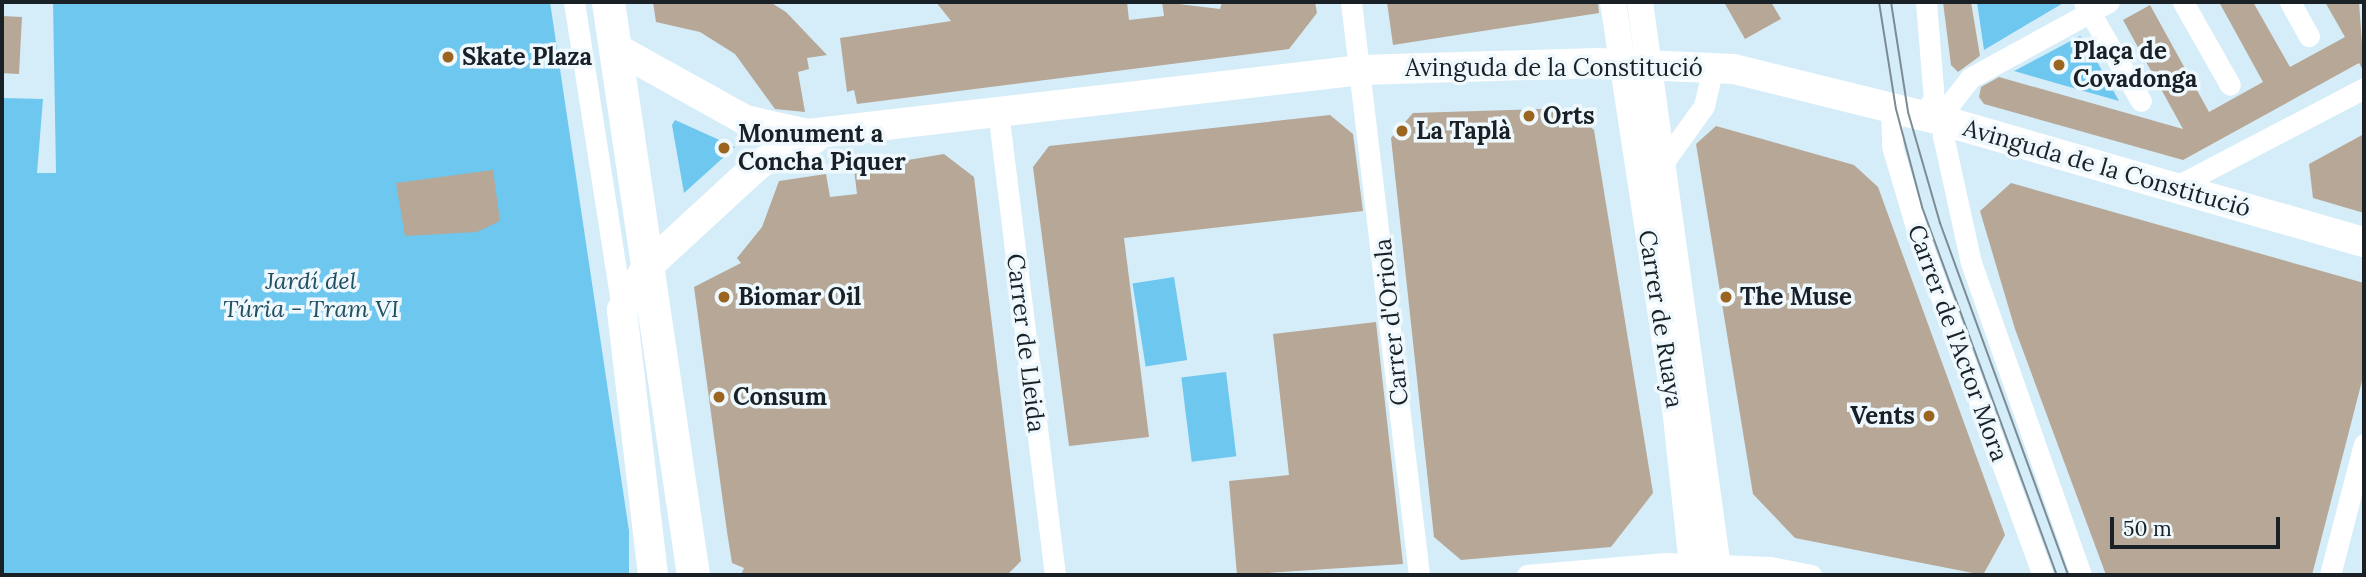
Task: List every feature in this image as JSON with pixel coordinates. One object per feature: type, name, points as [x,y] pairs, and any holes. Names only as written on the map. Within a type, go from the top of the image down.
[{"type":"main road","points":[[608,2],[692,575]]},
{"type":"main road","points":[[614,47],[762,127],[849,131]]},
{"type":"main road","name":"Avinguda de la Constitució","points":[[849,131],[1361,69],[1634,63],[1713,67],[1918,114],[2364,242]]},
{"type":"main road","points":[[653,575],[621,310],[646,268],[770,154],[849,131]]},
{"type":"street","points":[[574,2],[621,310]]},
{"type":"street","name":"Carrer d'Oriola","points":[[1351,2],[1419,575]]},
{"type":"street","points":[[1613,2],[1634,63]]},
{"type":"street","points":[[1634,63],[1640,2]]},
{"type":"street","points":[[1918,114],[1934,101],[1935,83],[1926,2]]},
{"type":"street","points":[[2183,2],[2230,85]]},
{"type":"street","points":[[2290,2],[2309,36]]},
{"type":"street","points":[[1918,114],[1960,88],[1996,59],[2094,5],[2141,101]]},
{"type":"street","name":"Carrer de Ruaya","points":[[1634,63],[1662,163],[1719,570]]},
{"type":"street","name":"Carrer de Ruaya","points":[[1634,63],[1693,569]]},
{"type":"street","points":[[1662,163],[1704,106],[1713,67]]},
{"type":"street","points":[[1935,83],[1945,92],[1960,88]]},
{"type":"street","points":[[2175,187],[2364,88]]},
{"type":"street","name":"Carrer de Lleida","points":[[998,111],[1055,575]]},
{"type":"street","name":"Carrer de l'Actor Mora","points":[[2043,575],[1918,234],[1892,146],[1918,114],[1943,145],[1970,262],[2081,575]]},
{"type":"street","points":[[635,418],[663,575]]},
{"type":"street","points":[[2330,575],[2364,444]]},
{"type":"street","points":[[1527,575],[1693,569],[1811,575]]},
{"type":"green space","name":"Jardí del Túria - Tram VI","points":[[53,2],[550,2],[629,531],[629,575],[2,575],[2,98],[43,99],[37,173],[56,173]]},
{"type":"green space","points":[[1977,2],[2065,2],[1984,50]]},
{"type":"green space","points":[[2080,36],[2085,40],[2119,101],[2014,71]]},
{"type":"green space","points":[[675,120],[735,147],[684,193],[672,125]]},
{"type":"green space","points":[[1174,277],[1187,360],[1146,367],[1133,284]]},
{"type":"green space","points":[[1226,372],[1236,456],[1192,462],[1181,377]]},
{"type":"building","points":[[653,2],[770,2],[786,12],[827,55],[807,58],[809,69],[798,72],[805,112],[775,109],[735,54],[700,32],[656,22]]},
{"type":"building","points":[[936,2],[1127,2],[1129,20],[1164,16],[1162,2],[1220,9],[1222,2],[1315,2],[1317,13],[1289,49],[857,104],[854,90],[847,92],[840,38],[951,21]]},
{"type":"building","points":[[1387,2],[1598,2],[1599,13],[1393,45]]},
{"type":"building","points":[[1724,2],[1771,2],[1781,19],[1745,39]]},
{"type":"building","points":[[1943,2],[1971,2],[1980,56],[1958,72],[1951,65]]},
{"type":"building","points":[[2219,2],[2253,2],[2290,67],[2345,37],[2325,2],[2359,2],[2364,72],[2359,63],[2183,160],[1984,104],[1979,97],[1981,87],[1999,77],[2183,129],[2123,20],[2150,5],[2209,112],[2263,82]]},
{"type":"building","points":[[2,16],[22,17],[19,74],[2,73]]},
{"type":"building","points":[[1569,108],[1594,130],[1653,493],[1611,547],[1461,560],[1434,537],[1391,138],[1413,113]]},
{"type":"building","points":[[1330,115],[1353,134],[1363,211],[1124,238],[1149,437],[1069,446],[1033,167],[1049,146]]},
{"type":"building","points":[[1716,126],[1854,165],[1878,187],[2005,535],[1983,575],[1795,538],[1753,494],[1696,144]]},
{"type":"building","points":[[2364,134],[2364,213],[2313,198],[2309,164]]},
{"type":"building","points":[[944,154],[974,177],[1021,561],[1007,575],[741,575],[744,568],[732,563],[694,287],[741,263],[737,258],[762,227],[779,181],[826,174],[830,197],[857,194],[854,169]]},
{"type":"building","points":[[493,170],[500,221],[477,232],[405,236],[396,183]]},
{"type":"building","points":[[2011,183],[2364,283],[2364,373],[2312,575],[2106,575],[2015,329],[1980,211]]},
{"type":"building","points":[[1376,322],[1403,564],[1237,575],[1229,481],[1289,475],[1273,334]]},
{"type":"tram line","points":[[1879,2],[1896,109],[1922,207],[2057,575]]},
{"type":"tram line","points":[[1891,2],[1908,112],[1940,223],[2068,575]]},
{"type":"place","name":"Skate Plaza","points":[[448,57]]},
{"type":"place","name":"Plaça de Covadonga","points":[[2059,65]]},
{"type":"place","name":"Orts","points":[[1529,116]]},
{"type":"place","name":"La Taplà","points":[[1402,131]]},
{"type":"place","name":"Monument a Concha Piquer","points":[[724,148]]},
{"type":"place","name":"Biomar Oil","points":[[724,297]]},
{"type":"place","name":"The Muse","points":[[1726,297]]},
{"type":"place","name":"Consum","points":[[719,397]]},
{"type":"place","name":"Vents","points":[[1929,416]]}]
